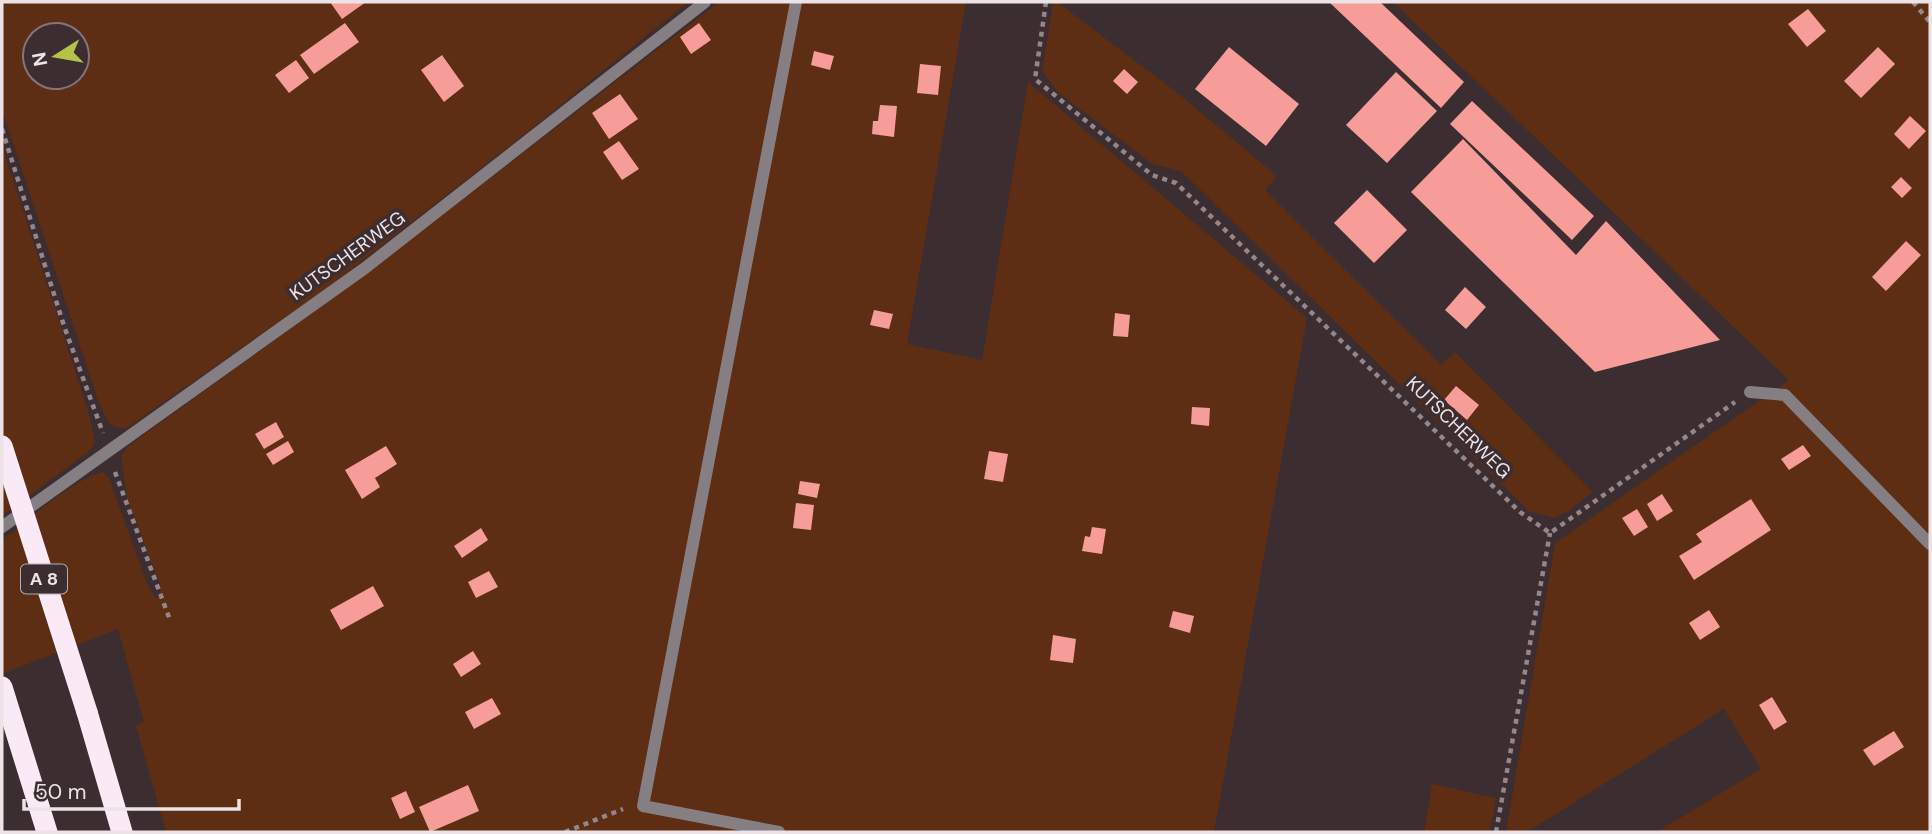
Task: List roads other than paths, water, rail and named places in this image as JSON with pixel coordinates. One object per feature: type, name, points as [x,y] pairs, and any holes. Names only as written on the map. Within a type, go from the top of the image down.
[{"type":"highway","name":"A 8","points":[[2,446],[87,712],[122,832]]},
{"type":"highway","points":[[2,687],[47,832]]},
{"type":"lane","name":"KUTSCHERWEG","points":[[2,527],[365,268],[705,2]]},
{"type":"lane","points":[[779,832],[643,807],[796,2]]},
{"type":"lane","points":[[1750,392],[1785,395],[1930,544]]}]
